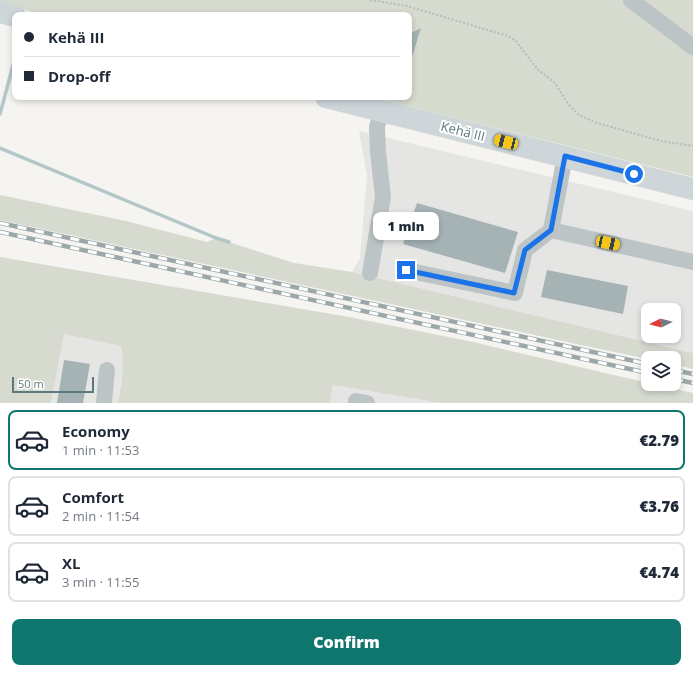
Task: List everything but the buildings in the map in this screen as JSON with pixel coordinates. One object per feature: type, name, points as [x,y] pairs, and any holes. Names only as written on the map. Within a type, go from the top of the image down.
[{"type":"highway","points":[[0,12],[12,15]]},
{"type":"highway","name":"Kehä III","points":[[338,100],[693,189]]},
{"type":"street","points":[[631,0],[693,48]]},
{"type":"street","points":[[370,273],[383,197],[377,127],[382,111]]},
{"type":"street","points":[[406,270],[514,293],[525,250],[551,230],[565,156]]},
{"type":"street","points":[[551,230],[693,262]]},
{"type":"street","points":[[104,403],[107,370]]},
{"type":"street","points":[[356,403],[356,401],[367,403]]},
{"type":"path","points":[[370,0],[407,6],[508,36],[516,41],[537,69],[554,82],[569,105],[579,115],[597,123],[662,141],[693,146]]},
{"type":"shaded area","points":[[0,0],[693,0],[693,177],[384,100],[412,100],[412,12],[32,12],[0,3]]},
{"type":"shaded area","points":[[359,131],[693,211],[693,353],[651,343],[681,343],[681,303],[641,303],[641,341],[352,272],[360,258],[367,176]]},
{"type":"shaded area","points":[[0,195],[126,221],[207,242],[216,238],[294,263],[352,272],[641,341],[641,343],[651,343],[693,353],[693,369],[681,366],[681,351],[641,351],[641,358],[0,220]]},
{"type":"shaded area","points":[[0,257],[349,317],[473,342],[641,381],[641,391],[681,390],[693,393],[693,403],[441,403],[333,385],[330,403],[118,403],[123,367],[121,346],[64,334],[51,403],[0,403]]},
{"type":"shaded area","points":[[64,334],[121,346],[123,367],[118,403],[51,403]]},
{"type":"shaded area","points":[[333,385],[441,403],[330,403]]},
{"type":"waterway","points":[[0,114],[12,69]]},
{"type":"waterway","points":[[0,148],[216,238],[229,242]]},
{"type":"railway","points":[[0,223],[641,362]]},
{"type":"railway","points":[[0,232],[641,371]]},
{"type":"railway","points":[[681,371],[693,374]]},
{"type":"railway","points":[[681,380],[693,383]]},
{"type":"route","points":[[406,270],[514,293],[525,250],[551,230],[565,156],[634,174]]}]
